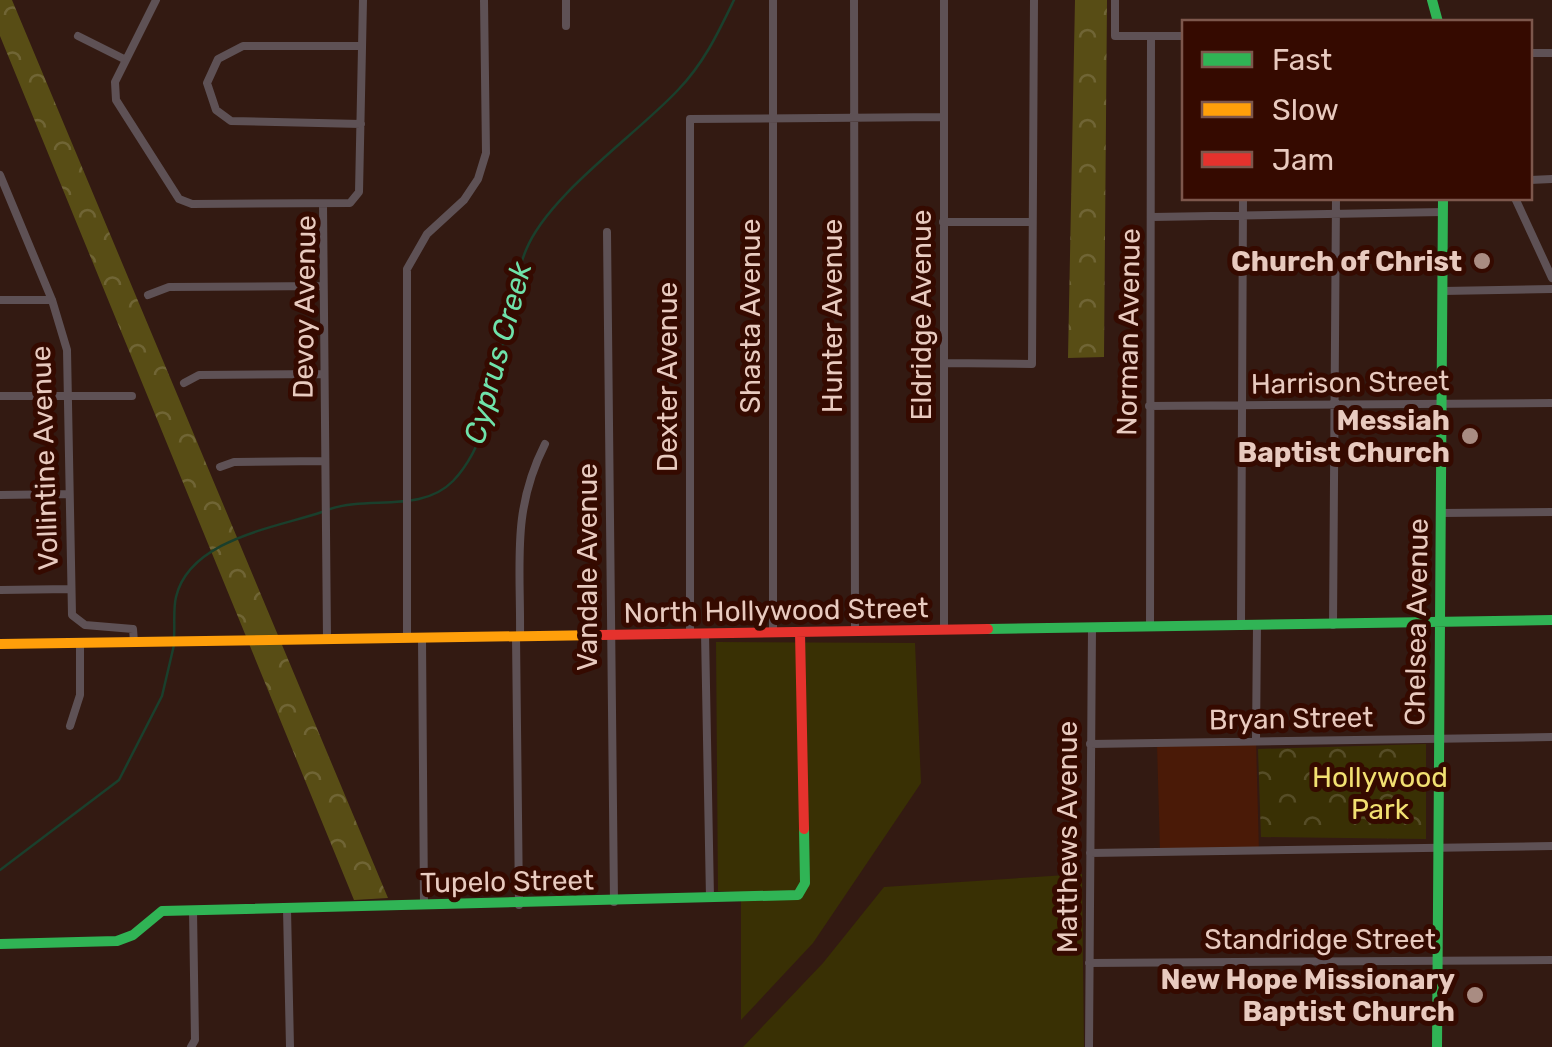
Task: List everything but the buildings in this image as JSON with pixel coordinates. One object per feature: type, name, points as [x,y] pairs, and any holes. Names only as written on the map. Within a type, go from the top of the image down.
[{"type":"main road","name":"Chelsea Avenue","points":[[1436,1047],[1443,200]]},
{"type":"main road","name":"North Hollywood Street","points":[[0,644],[1552,620]]},
{"type":"main road","name":"Tupelo Street","points":[[0,944],[117,941],[134,936],[162,911],[795,896],[803,890],[805,875],[800,632]]},
{"type":"street","points":[[156,0],[115,82],[116,100],[180,199],[192,204],[323,204]]},
{"type":"street","name":"Devoy Avenue","points":[[328,639],[323,204],[350,203],[359,192],[363,0]]},
{"type":"street","points":[[407,638],[407,269],[427,234],[464,200],[478,179],[486,152],[484,0]]},
{"type":"street","points":[[566,0],[566,26]]},
{"type":"street","name":"Shasta Avenue","points":[[773,0],[773,632]]},
{"type":"street","name":"Hunter Avenue","points":[[854,0],[855,631]]},
{"type":"street","name":"Eldridge Avenue","points":[[944,0],[944,630]]},
{"type":"street","points":[[944,363],[1032,364],[1034,0]]},
{"type":"street","points":[[1115,0],[1115,36],[1182,36]]},
{"type":"street","points":[[78,36],[126,60]]},
{"type":"street","name":"Norman Avenue","points":[[1150,628],[1151,37]]},
{"type":"street","points":[[361,124],[231,122],[216,110],[207,82],[218,59],[243,46],[362,46]]},
{"type":"street","points":[[773,118],[944,117]]},
{"type":"street","name":"Dexter Avenue","points":[[690,634],[690,120],[773,118]]},
{"type":"street","name":"Vollintine Avenue","points":[[0,175],[52,300],[67,350],[72,615],[85,624],[133,629],[134,642]]},
{"type":"street","points":[[1241,626],[1243,200]]},
{"type":"street","points":[[1333,625],[1336,200]]},
{"type":"street","points":[[1517,200],[1552,278]]},
{"type":"street","points":[[0,208],[14,208]]},
{"type":"street","points":[[1152,217],[1444,212]]},
{"type":"street","points":[[943,222],[1032,222]]},
{"type":"street","name":"Vandale Avenue","points":[[608,232],[614,902]]},
{"type":"street","points":[[148,295],[169,286],[324,286]]},
{"type":"street","points":[[1443,292],[1552,290]]},
{"type":"street","points":[[0,300],[52,300]]},
{"type":"street","points":[[184,383],[200,375],[324,374]]},
{"type":"street","points":[[0,396],[132,396]]},
{"type":"street","name":"Harrison Street","points":[[1149,406],[1552,403]]},
{"type":"street","points":[[520,905],[520,511],[526,482],[545,444]]},
{"type":"street","points":[[220,467],[234,462],[324,461]]},
{"type":"street","points":[[0,495],[69,494]]},
{"type":"street","points":[[1441,513],[1552,512]]},
{"type":"street","points":[[0,590],[71,589]]},
{"type":"street","points":[[1256,626],[1256,740]]},
{"type":"street","name":"Matthews Avenue","points":[[1089,1047],[1092,628]]},
{"type":"street","points":[[705,634],[710,898]]},
{"type":"street","points":[[422,638],[424,904]]},
{"type":"street","points":[[70,726],[79,706],[80,643]]},
{"type":"street","name":"Bryan Street","points":[[1090,744],[1552,737]]},
{"type":"street","points":[[1090,853],[1552,846]]},
{"type":"street","points":[[287,909],[290,1047]]},
{"type":"street","points":[[191,1047],[193,910]]},
{"type":"street","name":"Standridge Street","points":[[1089,963],[1552,960]]},
{"type":"shaded area","points":[[1256,740],[1259,852],[1160,852],[1157,743]]},
{"type":"green space","points":[[0,0],[12,0],[388,898],[354,900],[0,36]]},
{"type":"green space","points":[[1075,0],[1107,0],[1104,357],[1068,358]]},
{"type":"green space","points":[[716,642],[915,643],[921,783],[813,943],[741,1020],[741,892],[718,891]]},
{"type":"green space","name":"Hollywood Park","points":[[1426,744],[1426,839],[1261,837],[1258,749]]},
{"type":"green space","points":[[1082,874],[1084,1047],[743,1047],[823,963],[884,887]]},
{"type":"waterway","name":"Cyprus Creek","points":[[330,509],[426,497],[453,481],[482,432],[492,402],[517,277],[537,229],[594,166],[687,80],[710,47],[734,0]]},
{"type":"waterway","name":"Cyprus Creek","points":[[174,637],[176,597],[184,577],[198,561],[237,539],[322,512]]},
{"type":"waterway","name":"Cyprus Creek","points":[[0,870],[119,780],[162,696],[174,645]]},
{"type":"traffic: fast","points":[[1432,0],[1437,20]]},
{"type":"traffic: fast","points":[[1437,1047],[1443,200]]},
{"type":"traffic: fast","points":[[988,629],[1552,620]]},
{"type":"traffic: fast","points":[[0,944],[117,941],[133,935],[162,911],[798,895],[805,883],[804,829]]},
{"type":"traffic: slow","points":[[0,644],[601,635]]},
{"type":"traffic: jam","points":[[601,635],[988,629]]},
{"type":"traffic: jam","points":[[800,632],[804,829]]},
{"type":"place","name":"Church of Christ","points":[[1482,261]]},
{"type":"place","name":"Messiah Baptist Church","points":[[1470,436]]},
{"type":"place","name":"New Hope Missionary Baptist Church","points":[[1475,995]]}]
